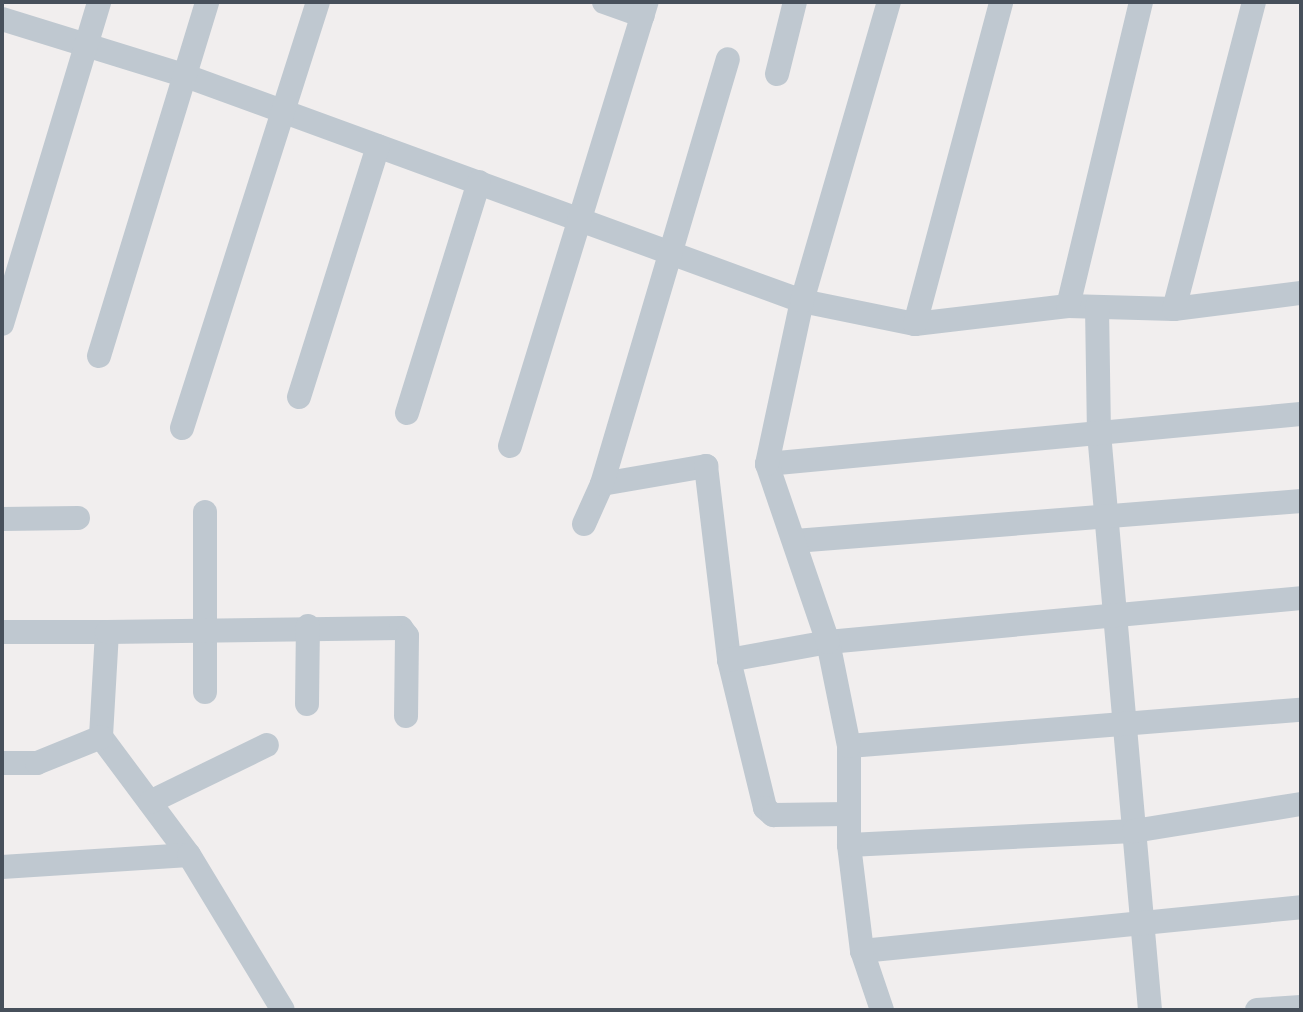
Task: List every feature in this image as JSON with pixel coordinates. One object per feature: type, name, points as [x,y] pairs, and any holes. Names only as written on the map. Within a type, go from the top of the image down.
[{"type":"street","points":[[2,324],[99,2]]},
{"type":"street","points":[[99,356],[207,2]]},
{"type":"street","points":[[182,428],[286,113],[318,2]]},
{"type":"street","points":[[510,446],[645,9],[604,2]]},
{"type":"street","points":[[777,74],[795,2]]},
{"type":"street","points":[[882,1010],[862,951],[849,845],[849,746],[828,642],[767,464],[802,301],[889,2]]},
{"type":"street","points":[[915,324],[1001,2]]},
{"type":"street","points":[[1068,306],[1141,2]]},
{"type":"street","points":[[1174,309],[1254,2]]},
{"type":"street","points":[[2,19],[186,76],[670,250],[802,301],[915,324],[1068,306],[1174,309],[1299,286]]},
{"type":"street","points":[[584,524],[602,484],[728,59]]},
{"type":"street","points":[[299,397],[378,146]]},
{"type":"street","points":[[407,413],[479,182]]},
{"type":"street","points":[[1097,307],[1099,433],[1150,1010]]},
{"type":"street","points":[[767,464],[1301,414]]},
{"type":"street","points":[[602,484],[706,466],[729,660],[765,808],[773,815],[848,814]]},
{"type":"street","points":[[795,541],[1301,501]]},
{"type":"street","points":[[205,512],[205,692]]},
{"type":"street","points":[[2,519],[78,518]]},
{"type":"street","points":[[729,660],[828,642],[1301,598]]},
{"type":"street","points":[[307,704],[308,626]]},
{"type":"street","points":[[2,632],[308,626],[401,628],[407,636],[406,716]]},
{"type":"street","points":[[107,632],[101,737],[189,855],[283,1010]]},
{"type":"street","points":[[849,746],[1301,710]]},
{"type":"street","points":[[2,763],[37,763],[101,737]]},
{"type":"street","points":[[150,802],[267,745]]},
{"type":"street","points":[[849,845],[1134,831],[1301,804]]},
{"type":"street","points":[[2,867],[189,855]]},
{"type":"street","points":[[862,951],[1301,907]]},
{"type":"street","points":[[1257,1010],[1301,1007]]}]
